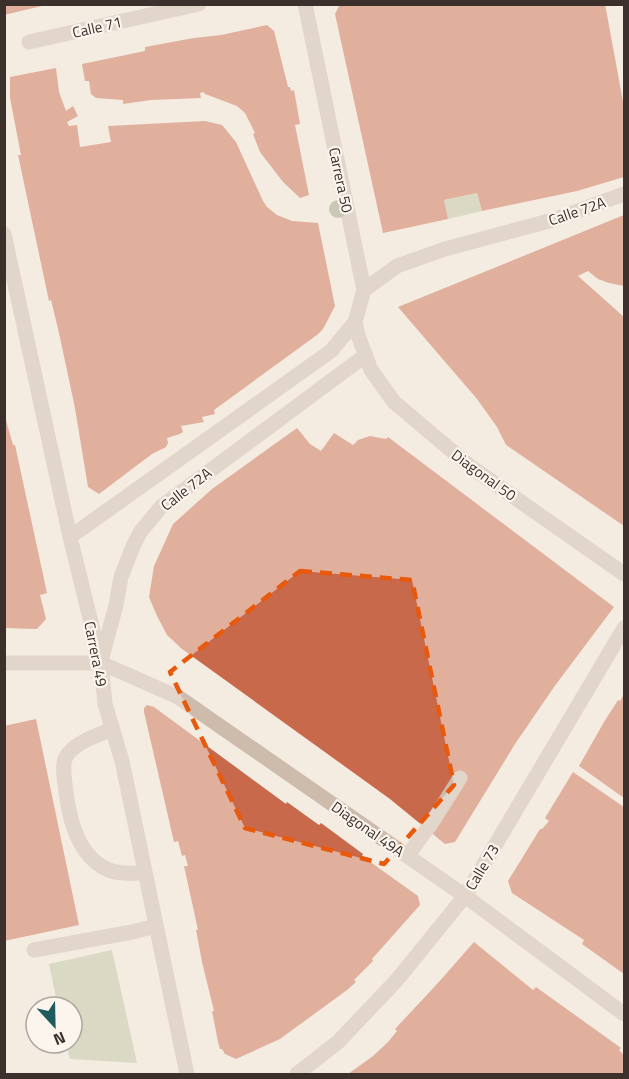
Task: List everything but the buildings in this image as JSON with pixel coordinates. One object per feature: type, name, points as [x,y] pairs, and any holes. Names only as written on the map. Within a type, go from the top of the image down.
[{"type":"street","name":"Calle 71","points":[[29,42],[199,4]]},
{"type":"street","name":"Carrera 50","points":[[305,4],[364,290],[355,322]]},
{"type":"street","name":"Calle 72A","points":[[364,290],[397,266],[445,249],[553,220],[624,194]]},
{"type":"street","name":"Carrera 49","points":[[4,234],[100,663],[105,704],[122,761],[187,1074]]},
{"type":"street","name":"Calle 72A","points":[[70,537],[331,351],[355,322]]},
{"type":"street","points":[[355,322],[366,355]]},
{"type":"street","name":"Calle 72A","points":[[100,663],[121,577],[141,531],[161,507],[366,355]]},
{"type":"street","name":"Diagonal 50","points":[[366,355],[371,370],[385,391],[406,413],[471,467],[624,574]]},
{"type":"street","name":"Calle 73","points":[[297,1074],[338,1042],[396,981],[465,896],[624,628]]},
{"type":"street","points":[[4,663],[100,663]]},
{"type":"street","name":"Diagonal 49A","points":[[100,663],[178,697],[465,896],[624,1014]]},
{"type":"street","points":[[112,729],[79,744],[65,757],[64,771],[70,820],[84,848],[99,865],[118,873],[145,873]]},
{"type":"street","points":[[408,856],[460,778]]},
{"type":"street","points":[[34,950],[156,926]]},
{"type":"highlighted area","points":[[300,571],[412,580],[454,785],[384,864],[245,828],[170,672]]},
{"type":"green space","points":[[477,193],[482,211],[448,219],[444,200]]},
{"type":"green space","points":[[112,950],[137,1063],[70,1059],[69,1055],[84,1055],[84,995],[55,995],[49,964]]}]
